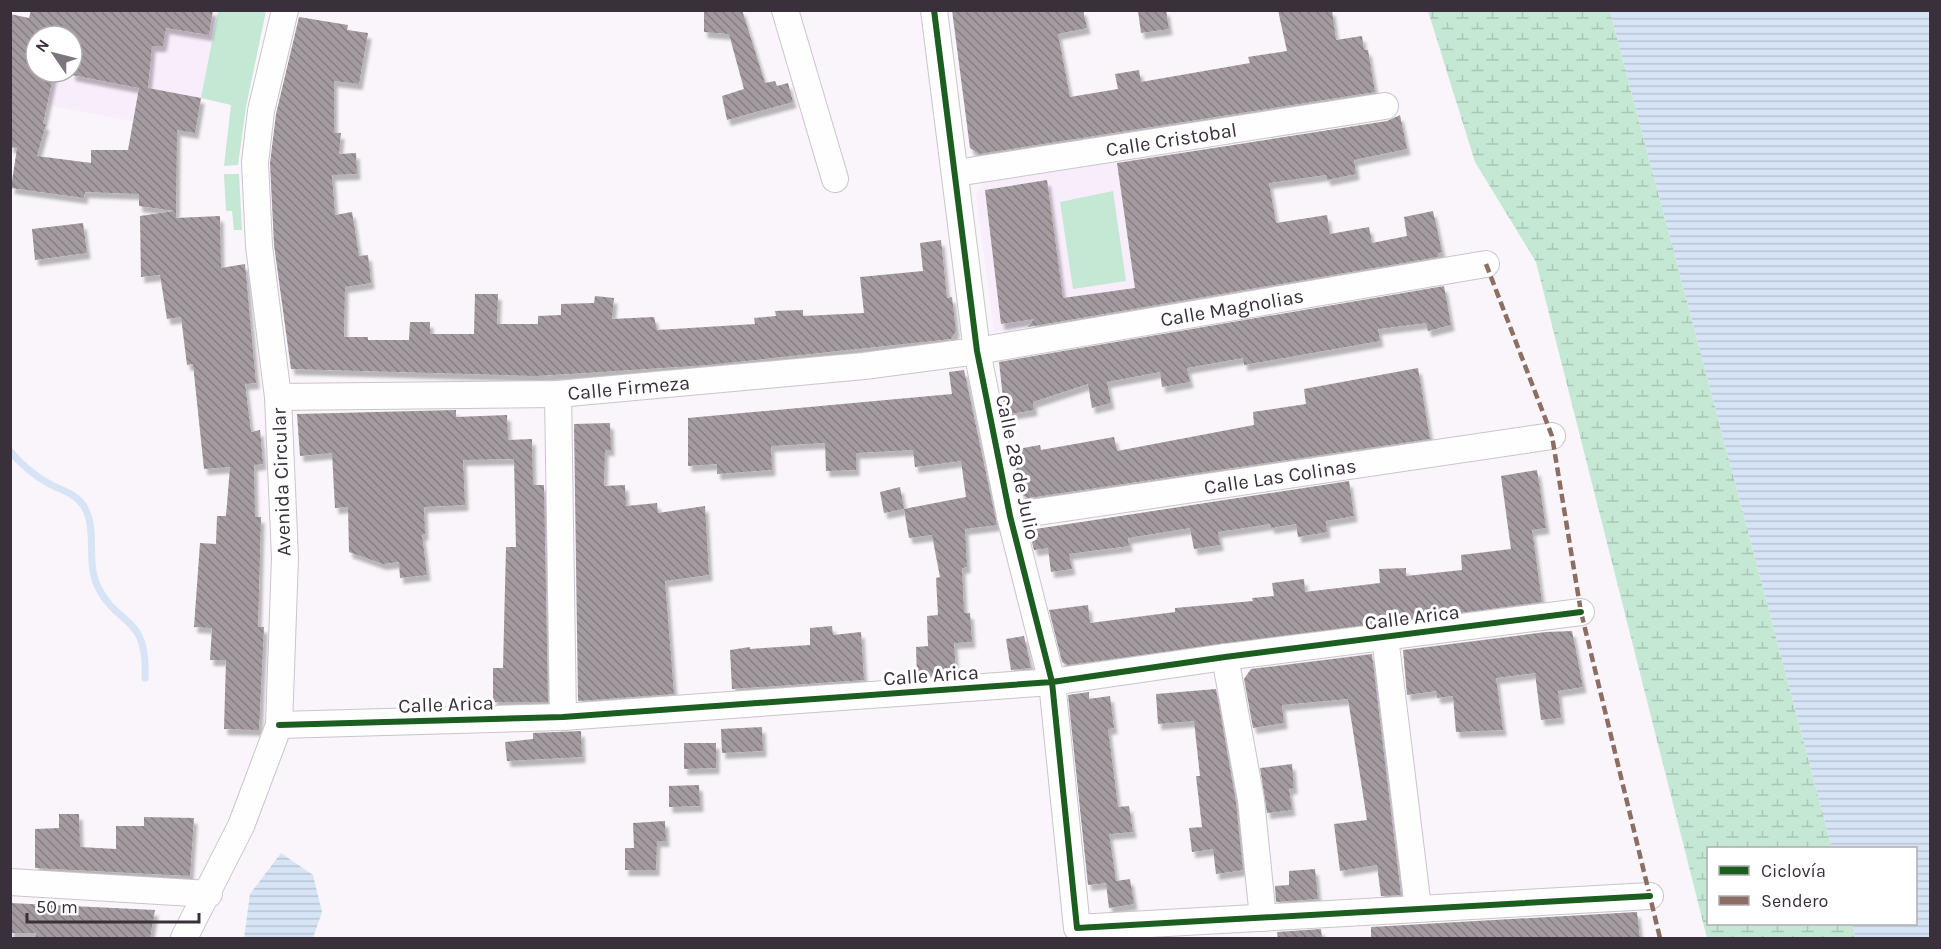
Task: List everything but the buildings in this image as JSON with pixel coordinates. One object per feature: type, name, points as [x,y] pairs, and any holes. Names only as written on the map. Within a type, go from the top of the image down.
[{"type":"street","name":"Avenida Circular","points":[[184,939],[241,826],[279,725],[285,558],[278,397],[260,246],[255,162],[261,111],[285,10]]},
{"type":"street","points":[[785,10],[835,179]]},
{"type":"street","name":"Calle 28 de Julio","points":[[934,10],[977,351],[1010,516],[1052,682],[1077,928],[1263,918]]},
{"type":"street","name":"Calle Cristobal","points":[[956,172],[1385,106]]},
{"type":"street","name":"Calle Magnolias","points":[[977,351],[1486,264]]},
{"type":"street","name":"Calle Firmeza","points":[[278,397],[558,394],[864,366],[977,351]]},
{"type":"street","points":[[558,394],[563,717]]},
{"type":"street","name":"Calle Las Colinas","points":[[1010,516],[1552,436]]},
{"type":"street","name":"Calle Arica","points":[[279,725],[563,717],[1052,682],[1226,657],[1581,612]]},
{"type":"street","points":[[1385,637],[1418,908]]},
{"type":"street","points":[[1226,657],[1251,800],[1263,918],[1650,896]]},
{"type":"street","points":[[10,882],[208,894]]},
{"type":"shaded area","points":[[31,11],[218,11],[195,133],[47,105],[49,97],[15,89],[24,45],[24,84],[84,84],[84,24],[28,24]]},
{"type":"shaded area","points":[[1202,147],[1223,291],[994,332],[976,194],[984,183]]},
{"type":"green space","points":[[218,11],[266,11],[246,107],[238,165],[224,166],[231,105],[201,98]]},
{"type":"green space","points":[[1428,11],[1610,11],[1832,847],[1707,847],[1707,925],[1852,925],[1856,938],[1707,938],[1536,262],[1475,162]]},
{"type":"green space","points":[[224,174],[239,174],[242,230],[234,230],[232,211],[226,211]]},
{"type":"green space","points":[[1113,191],[1126,281],[1073,289],[1060,202]]},
{"type":"water","points":[[1610,11],[1930,11],[1930,938],[1856,938],[1852,925],[1917,925],[1917,847],[1832,847]]},
{"type":"water","points":[[281,853],[313,875],[322,912],[313,938],[244,938],[250,894]]},
{"type":"waterway","points":[[10,451],[32,473],[72,495],[83,505],[90,523],[92,565],[97,585],[105,599],[130,623],[142,642],[145,678]]},
{"type":"marked path","points":[[1486,264],[1552,436],[1581,612],[1660,938]]},
{"type":"cycle path","points":[[934,10],[977,351],[1010,516],[1052,682],[1077,928],[1650,896]]},
{"type":"cycle path","points":[[279,725],[563,717],[1052,682],[1225,657],[1581,612]]}]
